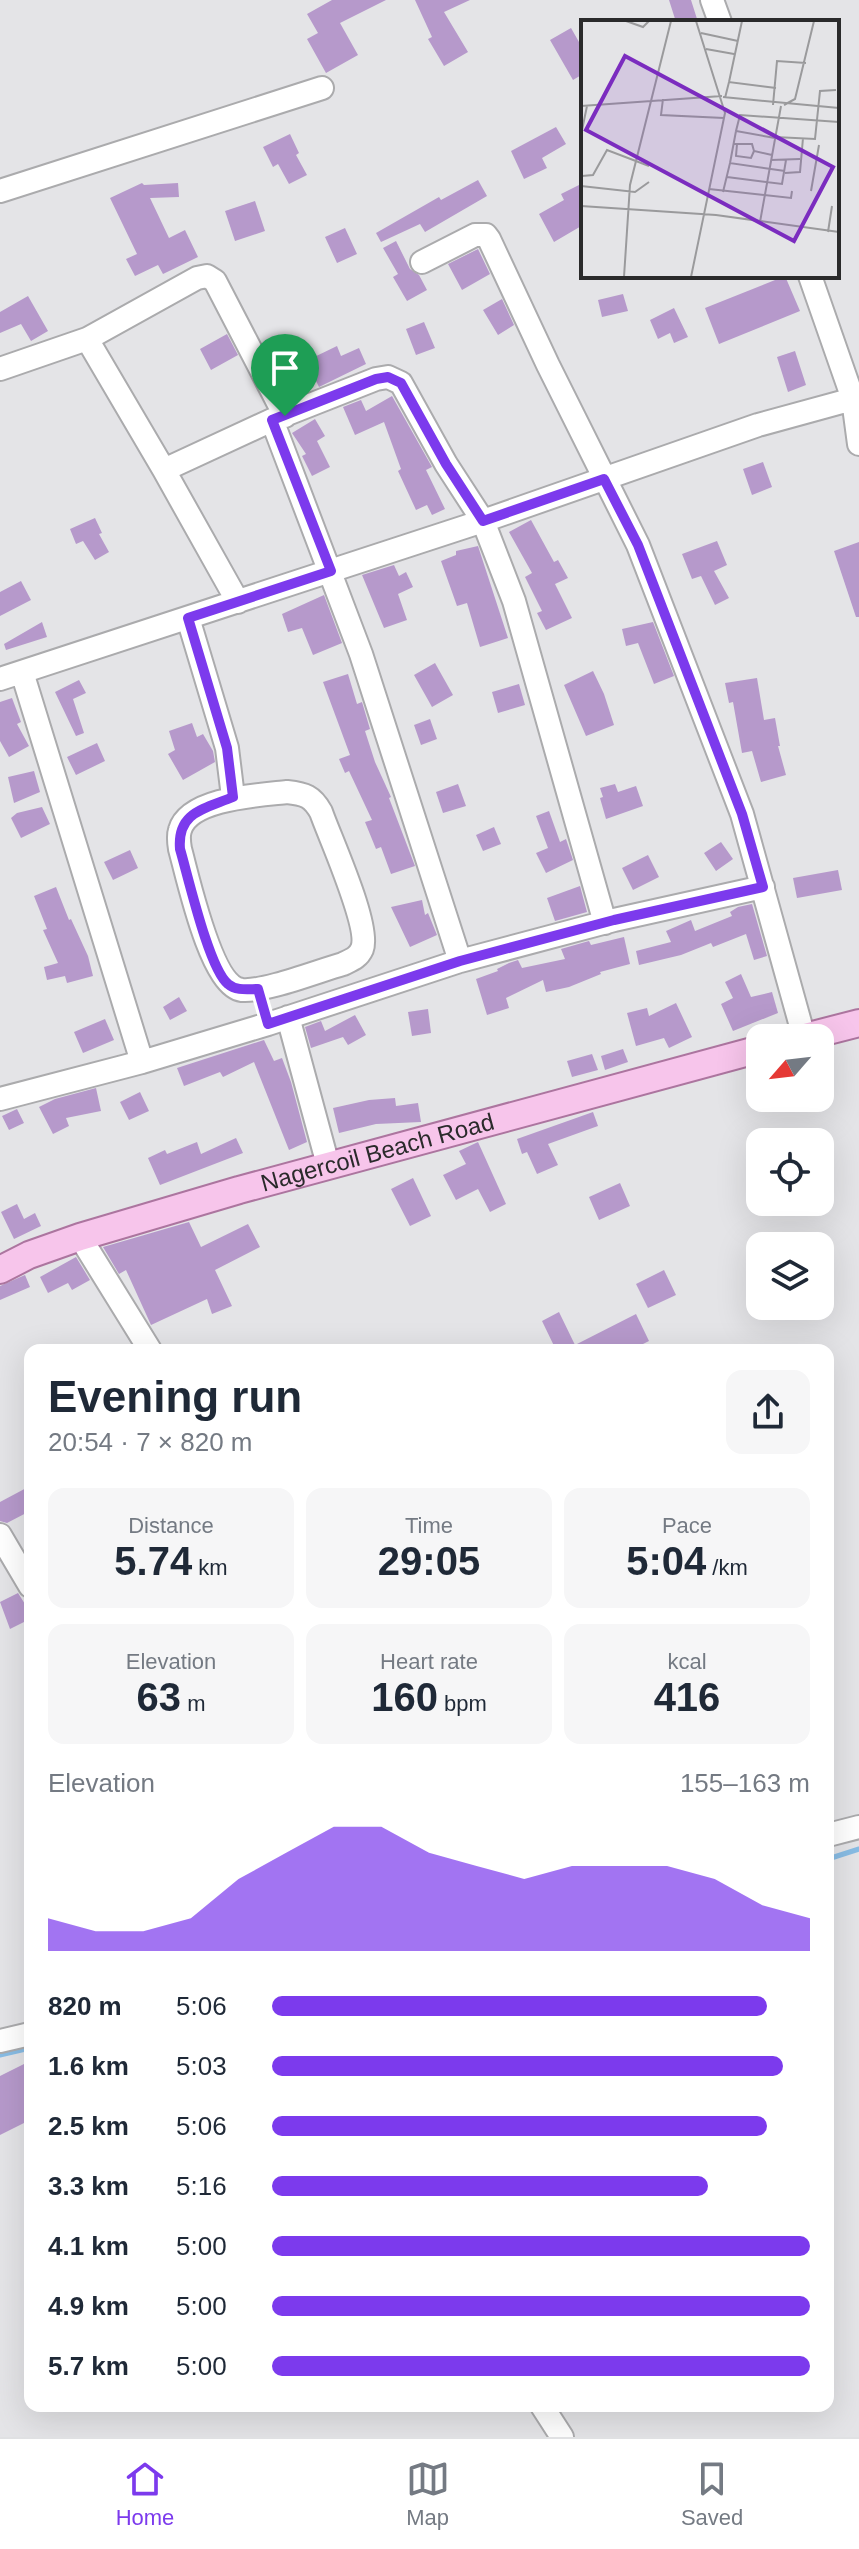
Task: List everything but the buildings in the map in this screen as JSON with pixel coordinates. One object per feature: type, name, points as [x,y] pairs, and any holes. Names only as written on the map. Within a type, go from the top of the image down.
[{"type":"main road","points":[[834,1030],[859,1023]]},
{"type":"main road","name":"Nagercoil Beach Road","points":[[0,1270],[29,1255],[80,1237],[328,1165],[746,1053]]},
{"type":"street","points":[[712,0],[719,20]]},
{"type":"street","points":[[0,191],[322,88]]},
{"type":"street","points":[[422,262],[475,235],[487,236],[638,545],[742,814],[798,1024]]},
{"type":"street","points":[[0,369],[87,339],[197,278],[207,276],[215,281],[278,418],[361,654],[460,961]]},
{"type":"street","points":[[811,278],[853,399],[859,444]]},
{"type":"street","points":[[87,339],[238,602]]},
{"type":"street","points":[[164,470],[278,418],[376,379],[396,379],[410,396],[446,464],[483,521],[514,601],[605,923]]},
{"type":"street","points":[[142,1062],[6,675],[483,521],[758,425],[853,399]]},
{"type":"street","points":[[188,618],[227,748],[233,797]]},
{"type":"street","points":[[287,792],[304,794],[313,799],[321,812],[361,919],[364,939],[362,950],[356,958],[258,989],[241,990],[228,984],[219,973],[180,849],[179,833],[195,812],[233,797],[287,792]]},
{"type":"street","points":[[0,1099],[142,1062],[460,961],[605,923],[763,887]]},
{"type":"street","points":[[258,989],[278,1020],[328,1165]]},
{"type":"street","points":[[80,1237],[146,1344]]},
{"type":"street","points":[[0,1535],[24,1576]]},
{"type":"street","points":[[834,1833],[859,1827]]},
{"type":"street","points":[[0,2041],[24,2035]]},
{"type":"street","points":[[546,2412],[562,2437]]},
{"type":"waterway","points":[[834,1857],[859,1849]]},
{"type":"waterway","points":[[0,2055],[24,2049]]},
{"type":"route","points":[[382,377],[396,379],[410,396],[446,464],[483,521],[604,479],[638,545],[742,814],[763,887],[614,920],[460,961],[268,1024],[258,989],[241,990],[228,984],[219,973],[180,849],[179,833],[195,812],[233,797],[227,748],[188,618],[331,571],[272,420],[285,416],[382,377]]}]
